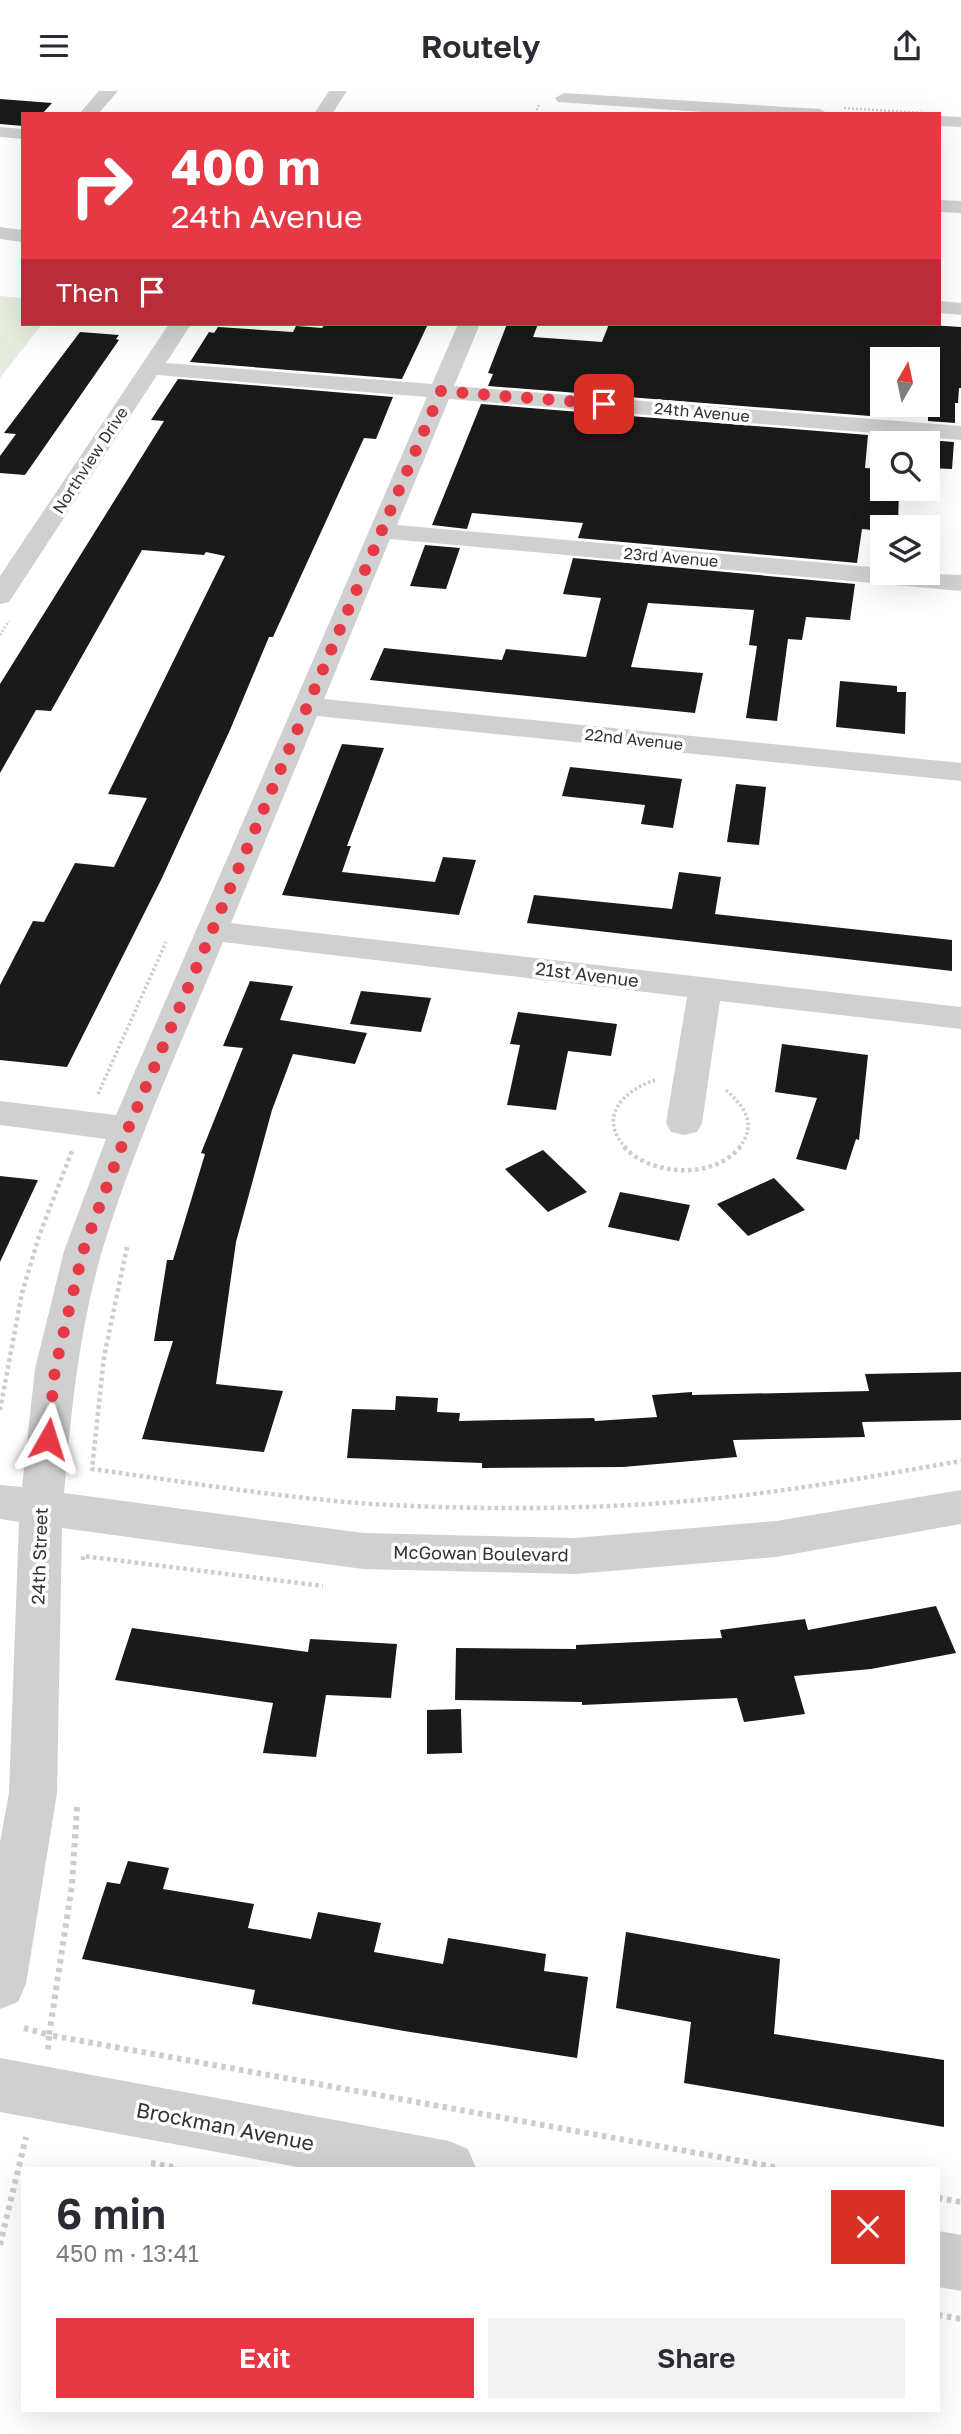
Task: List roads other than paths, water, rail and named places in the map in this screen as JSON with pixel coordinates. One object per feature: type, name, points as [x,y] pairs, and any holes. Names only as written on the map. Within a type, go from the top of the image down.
[{"type":"street","points":[[90,112],[109,91]]},
{"type":"street","points":[[324,112],[338,91]]},
{"type":"street","points":[[562,101],[780,112]]},
{"type":"street","points":[[941,121],[961,122]]},
{"type":"street","points":[[0,132],[21,134]]},
{"type":"street","points":[[941,206],[961,207]]},
{"type":"street","points":[[0,233],[21,236]]},
{"type":"street","points":[[941,307],[961,309]]},
{"type":"street","name":"Northview Drive","points":[[0,596],[179,326]]},
{"type":"street","name":"24th Street","points":[[0,1984],[33,1793],[20,1505],[83,1251],[128,1129],[468,326]]},
{"type":"street","name":"24th Avenue","points":[[150,368],[961,433]]},
{"type":"street","name":"23rd Avenue","points":[[381,531],[961,583]]},
{"type":"street","name":"22nd Avenue","points":[[307,706],[961,772]]},
{"type":"street","name":"21st Avenue","points":[[213,932],[961,1017]]},
{"type":"street","points":[[684,1123],[705,988]]},
{"type":"street","points":[[0,1113],[128,1129]]},
{"type":"street","name":"McGowan Boulevard","points":[[20,1505],[363,1551],[575,1556],[776,1539],[961,1507]]},
{"type":"street","name":"Brockman Avenue","points":[[0,2085],[444,2167]]},
{"type":"street","points":[[940,2259],[961,2263]]}]
